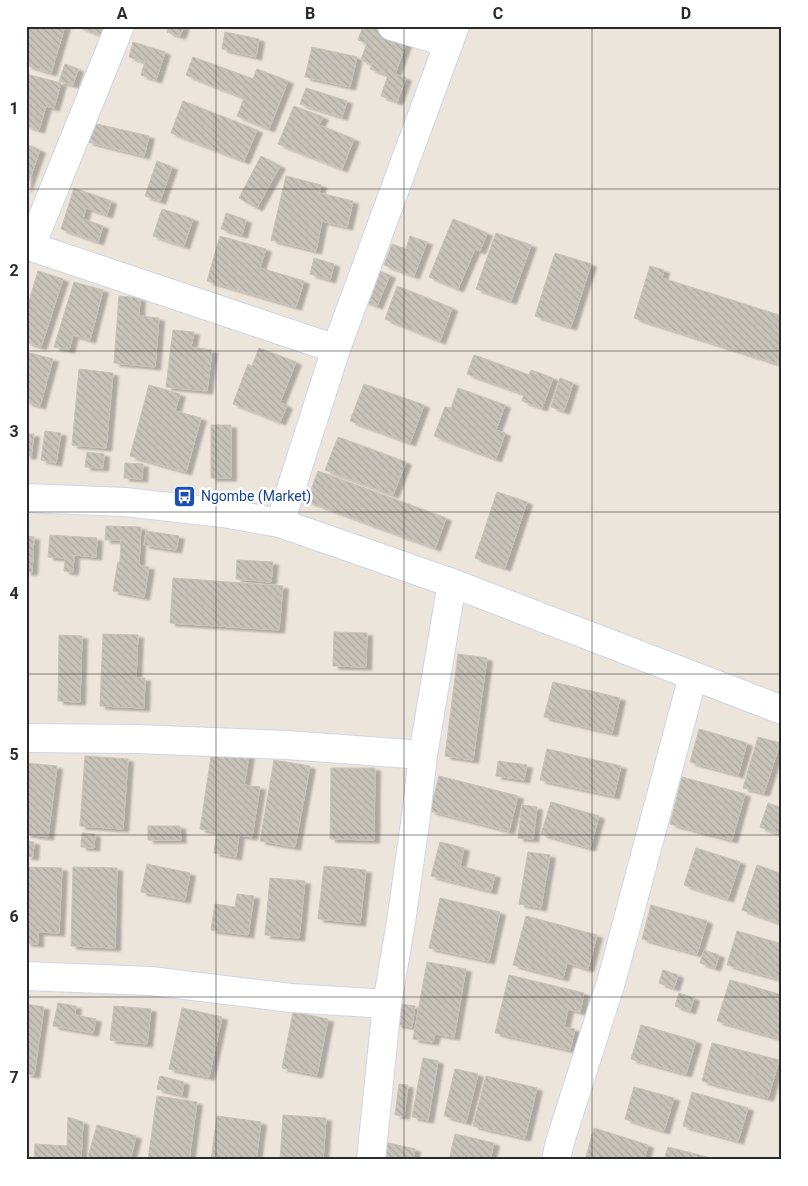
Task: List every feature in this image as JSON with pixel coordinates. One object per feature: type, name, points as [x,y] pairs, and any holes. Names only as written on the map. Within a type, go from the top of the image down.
[{"type":"street","points":[[120,26],[29,246],[336,349]]},
{"type":"street","points":[[280,523],[336,349],[452,35],[392,26]]},
{"type":"street","points":[[26,498],[125,502],[224,512],[280,523],[452,583],[782,710]]},
{"type":"street","points":[[371,1160],[387,1004],[401,922],[423,755],[452,583]]},
{"type":"street","points":[[556,1160],[612,979],[693,676]]},
{"type":"street","points":[[26,738],[138,739],[287,745],[423,755]]},
{"type":"street","points":[[26,976],[151,982],[291,998],[387,1004]]},
{"type":"building","points":[[26,26],[65,26],[51,73],[26,65]]},
{"type":"building","points":[[77,26],[106,26],[102,36]]},
{"type":"building","points":[[169,26],[184,26],[180,36],[167,32]]},
{"type":"building","points":[[363,26],[374,26],[408,38],[395,74],[406,78],[397,102],[381,96],[388,75],[370,69],[372,64],[361,60],[367,43],[358,40]]},
{"type":"building","points":[[225,32],[259,39],[256,57],[222,49]]},
{"type":"building","points":[[133,42],[165,52],[156,80],[141,75],[145,62],[129,57]]},
{"type":"building","points":[[312,47],[357,57],[350,87],[305,77]]},
{"type":"building","points":[[193,57],[253,79],[257,69],[288,81],[269,129],[237,116],[244,98],[186,75]]},
{"type":"building","points":[[65,64],[78,69],[73,85],[59,81]]},
{"type":"building","points":[[26,74],[61,83],[54,108],[46,106],[39,130],[26,126]]},
{"type":"building","points":[[306,88],[347,101],[342,117],[300,104]]},
{"type":"building","points":[[183,101],[257,130],[244,161],[171,133]]},
{"type":"building","points":[[294,106],[323,117],[319,125],[354,139],[342,169],[278,144]]},
{"type":"building","points":[[92,123],[149,136],[144,156],[88,142]]},
{"type":"building","points":[[26,144],[40,150],[26,189]]},
{"type":"building","points":[[261,156],[280,166],[257,208],[239,198]]},
{"type":"building","points":[[157,161],[172,167],[160,201],[145,196]]},
{"type":"building","points":[[286,176],[321,185],[319,193],[353,201],[347,227],[322,221],[316,251],[271,240]]},
{"type":"building","points":[[74,188],[111,201],[107,215],[86,208],[83,219],[103,226],[98,242],[61,229]]},
{"type":"building","points":[[162,209],[193,219],[184,246],[153,236]]},
{"type":"building","points":[[226,213],[246,220],[242,235],[221,229]]},
{"type":"building","points":[[453,219],[487,233],[480,251],[475,249],[458,289],[429,277]]},
{"type":"building","points":[[496,233],[531,245],[511,301],[476,289]]},
{"type":"building","points":[[220,236],[266,249],[260,268],[304,281],[296,307],[207,281]]},
{"type":"building","points":[[410,236],[427,242],[414,276],[384,265],[392,244],[406,249]]},
{"type":"building","points":[[555,253],[591,264],[571,327],[535,316]]},
{"type":"building","points":[[314,258],[334,264],[330,280],[310,274]]},
{"type":"building","points":[[650,266],[664,270],[662,278],[782,316],[782,365],[634,318]]},
{"type":"building","points":[[374,269],[390,275],[377,306],[361,300]]},
{"type":"building","points":[[38,271],[63,279],[41,347],[26,342],[26,311]]},
{"type":"building","points":[[74,282],[103,290],[90,340],[73,335],[69,350],[54,347]]},
{"type":"building","points":[[397,286],[452,308],[440,341],[385,319]]},
{"type":"building","points":[[119,296],[140,298],[139,316],[159,318],[155,367],[114,363]]},
{"type":"building","points":[[173,330],[194,332],[191,347],[212,350],[207,391],[166,387]]},
{"type":"building","points":[[259,348],[296,362],[280,402],[287,406],[280,422],[233,404],[248,364],[252,366]]},
{"type":"building","points":[[26,352],[53,359],[40,406],[26,402]]},
{"type":"building","points":[[474,355],[529,375],[531,370],[553,378],[542,408],[522,401],[524,394],[467,374]]},
{"type":"building","points":[[79,369],[113,373],[106,448],[72,445]]},
{"type":"building","points":[[560,378],[573,383],[564,411],[551,407]]},
{"type":"building","points":[[364,384],[424,405],[410,443],[350,421]]},
{"type":"building","points":[[149,385],[180,394],[175,411],[201,418],[186,472],[130,456]]},
{"type":"building","points":[[458,388],[505,405],[496,430],[505,433],[496,459],[434,436],[445,407],[451,408]]},
{"type":"building","points":[[211,425],[231,425],[231,478],[211,478]]},
{"type":"building","points":[[45,431],[61,433],[56,463],[41,460]]},
{"type":"building","points":[[26,434],[34,434],[31,456],[26,456]]},
{"type":"building","points":[[338,437],[406,462],[393,495],[325,470]]},
{"type":"building","points":[[87,452],[104,454],[103,468],[85,467]]},
{"type":"building","points":[[125,463],[143,464],[142,479],[124,478]]},
{"type":"building","points":[[318,471],[446,518],[435,548],[307,501]]},
{"type":"building","points":[[497,492],[527,502],[505,568],[475,558]]},
{"type":"building","points":[[106,526],[141,527],[139,565],[149,567],[144,597],[113,591],[118,562],[120,562],[121,540],[105,540]]},
{"type":"building","points":[[146,531],[179,536],[176,550],[144,545]]},
{"type":"building","points":[[50,535],[97,538],[96,557],[74,555],[73,572],[64,571],[65,558],[48,557]]},
{"type":"building","points":[[26,536],[34,537],[32,572],[26,572]]},
{"type":"building","points":[[237,560],[273,562],[271,582],[236,579]]},
{"type":"building","points":[[173,578],[283,586],[279,630],[170,623]]},
{"type":"building","points":[[334,632],[367,633],[366,667],[333,666]]},
{"type":"building","points":[[103,634],[138,635],[136,678],[145,678],[144,708],[100,706]]},
{"type":"building","points":[[59,635],[82,636],[80,702],[58,701]]},
{"type":"building","points":[[458,654],[487,658],[473,760],[445,756]]},
{"type":"building","points":[[553,682],[620,698],[612,733],[544,717]]},
{"type":"building","points":[[699,729],[747,743],[738,775],[690,762]]},
{"type":"building","points":[[758,737],[780,743],[764,793],[743,788]]},
{"type":"building","points":[[547,749],[621,766],[614,796],[540,780]]},
{"type":"building","points":[[212,750],[249,755],[244,785],[260,787],[252,837],[239,835],[236,857],[214,853],[217,832],[200,829]]},
{"type":"building","points":[[85,756],[128,759],[123,829],[80,826]]},
{"type":"building","points":[[274,760],[310,766],[295,847],[260,841]]},
{"type":"building","points":[[498,761],[527,765],[524,780],[496,776]]},
{"type":"building","points":[[26,763],[57,766],[48,837],[26,834]]},
{"type":"building","points":[[331,768],[375,768],[374,840],[330,839]]},
{"type":"building","points":[[439,776],[518,796],[509,831],[430,811]]},
{"type":"building","points":[[682,777],[745,794],[732,840],[670,824]]},
{"type":"building","points":[[551,802],[599,816],[590,848],[541,834]]},
{"type":"building","points":[[768,803],[782,808],[782,835],[760,827]]},
{"type":"building","points":[[522,805],[537,807],[533,839],[518,838]]},
{"type":"building","points":[[148,826],[180,826],[181,840],[148,840]]},
{"type":"building","points":[[82,833],[95,834],[94,848],[81,847]]},
{"type":"building","points":[[26,841],[34,842],[33,857],[26,856]]},
{"type":"building","points":[[440,842],[464,848],[460,866],[495,875],[491,891],[431,876]]},
{"type":"building","points":[[696,848],[740,862],[728,899],[684,885]]},
{"type":"building","points":[[528,852],[550,855],[541,908],[519,904]]},
{"type":"building","points":[[147,864],[190,873],[185,900],[141,892]]},
{"type":"building","points":[[757,865],[782,874],[782,924],[742,910]]},
{"type":"building","points":[[324,866],[366,870],[360,923],[318,919]]},
{"type":"building","points":[[26,867],[62,868],[59,933],[38,932],[38,944],[26,943]]},
{"type":"building","points":[[73,867],[117,868],[115,948],[71,946]]},
{"type":"building","points":[[270,878],[305,881],[299,938],[265,935]]},
{"type":"building","points":[[237,894],[254,896],[248,935],[211,930],[215,904],[235,907]]},
{"type":"building","points":[[440,898],[500,912],[489,961],[429,948]]},
{"type":"building","points":[[651,905],[707,921],[697,954],[642,939]]},
{"type":"building","points":[[526,916],[597,935],[588,969],[567,963],[563,978],[513,965]]},
{"type":"building","points":[[737,931],[782,944],[782,980],[727,965]]},
{"type":"building","points":[[704,950],[719,955],[715,968],[700,963]]},
{"type":"building","points":[[427,962],[466,969],[454,1037],[435,1034],[433,1042],[413,1039]]},
{"type":"building","points":[[663,970],[678,975],[674,988],[659,983]]},
{"type":"building","points":[[509,975],[584,993],[580,1012],[568,1009],[564,1027],[575,1029],[570,1050],[495,1033]]},
{"type":"building","points":[[730,980],[782,995],[781,1039],[717,1021]]},
{"type":"building","points":[[679,993],[694,998],[690,1011],[675,1006]]},
{"type":"building","points":[[58,1003],[76,1006],[75,1015],[96,1019],[93,1033],[53,1026]]},
{"type":"building","points":[[26,1004],[44,1007],[34,1075],[26,1074]]},
{"type":"building","points":[[399,1004],[415,1006],[412,1027],[396,1024]]},
{"type":"building","points":[[114,1006],[151,1009],[147,1044],[110,1040]]},
{"type":"building","points":[[182,1008],[222,1017],[209,1077],[169,1069]]},
{"type":"building","points":[[293,1012],[328,1019],[317,1075],[282,1068]]},
{"type":"building","points":[[641,1025],[696,1041],[686,1074],[631,1059]]},
{"type":"building","points":[[712,1043],[779,1060],[768,1098],[702,1081]]},
{"type":"building","points":[[423,1058],[438,1061],[428,1120],[412,1117]]},
{"type":"building","points":[[455,1069],[478,1074],[466,1122],[444,1116]]},
{"type":"building","points":[[160,1076],[184,1082],[182,1095],[157,1089]]},
{"type":"building","points":[[486,1076],[537,1088],[525,1138],[473,1126]]},
{"type":"building","points":[[399,1084],[408,1085],[404,1116],[395,1115]]},
{"type":"building","points":[[634,1087],[674,1098],[664,1131],[625,1119]]},
{"type":"building","points":[[692,1092],[748,1108],[738,1141],[683,1126]]},
{"type":"building","points":[[157,1096],[197,1102],[189,1160],[148,1160]]},
{"type":"building","points":[[283,1115],[326,1118],[323,1160],[280,1160]]},
{"type":"building","points":[[217,1116],[261,1122],[256,1160],[211,1160]]},
{"type":"building","points":[[68,1117],[83,1122],[81,1160],[34,1160],[35,1144],[67,1146]]},
{"type":"building","points":[[97,1125],[136,1136],[130,1160],[87,1160]]},
{"type":"building","points":[[594,1128],[648,1145],[644,1160],[585,1160]]},
{"type":"building","points":[[455,1134],[494,1143],[490,1160],[449,1160]]},
{"type":"building","points":[[384,1142],[415,1149],[413,1160],[380,1160]]},
{"type":"building","points":[[668,1147],[707,1157],[706,1160],[664,1160]]},
{"type":"place","name":"Ngombe (Market)","points":[[185,496]]}]
